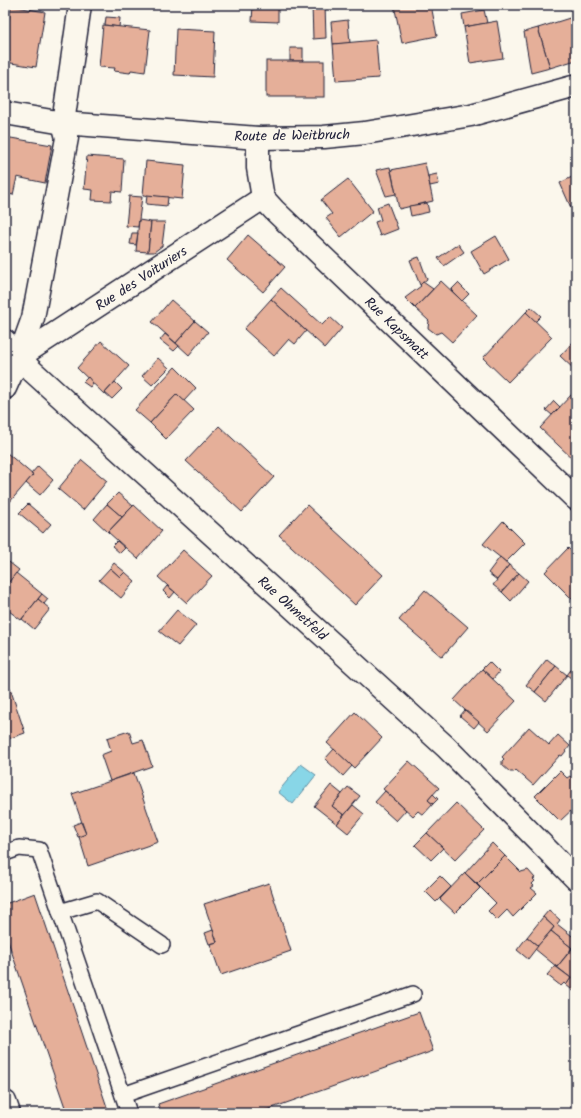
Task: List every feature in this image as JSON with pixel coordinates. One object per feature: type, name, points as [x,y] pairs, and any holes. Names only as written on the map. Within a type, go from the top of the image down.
[{"type":"street","points":[[5,388],[20,357],[32,318],[67,138],[63,123],[80,5]]},
{"type":"street","name":"Route de Weitbruch","points":[[5,112],[63,123],[258,138],[324,136],[365,133],[471,114],[576,86]]},
{"type":"street","points":[[258,138],[258,168],[263,198]]},
{"type":"street","name":"Rue des Voituriers","points":[[20,357],[263,198]]},
{"type":"street","name":"Rue Kapsmatt","points":[[263,198],[279,216],[576,499]]},
{"type":"street","name":"Rue Ohmetfeld","points":[[5,341],[42,380],[446,747],[576,879]]},
{"type":"street","points":[[5,1102],[9,1113]]},
{"type":"lane","points":[[5,854],[18,848],[39,850],[129,1113]]},
{"type":"lane","points":[[60,912],[97,901],[162,945]]},
{"type":"lane","points":[[123,1095],[413,994]]},
{"type":"water","points":[[301,764],[316,775],[293,804],[278,792]]},
{"type":"building","points":[[253,5],[278,5],[278,22],[252,21]]},
{"type":"building","points":[[312,5],[325,5],[326,38],[313,39]]},
{"type":"building","points":[[394,5],[431,5],[437,36],[402,43]]},
{"type":"building","points":[[11,6],[45,12],[36,67],[5,62],[5,43]]},
{"type":"building","points":[[484,10],[487,23],[464,27],[462,14]]},
{"type":"building","points":[[576,16],[576,60],[550,68],[538,28]]},
{"type":"building","points":[[106,17],[120,18],[119,27],[105,25]]},
{"type":"building","points":[[348,20],[350,43],[333,44],[331,22]]},
{"type":"building","points":[[497,21],[503,58],[470,63],[464,27]]},
{"type":"building","points":[[103,25],[150,30],[145,72],[131,70],[130,73],[114,71],[115,68],[99,67]]},
{"type":"building","points":[[538,28],[550,68],[531,73],[524,32]]},
{"type":"building","points":[[176,29],[215,31],[213,77],[174,75]]},
{"type":"building","points":[[376,40],[379,78],[336,81],[333,44]]},
{"type":"building","points":[[290,48],[303,48],[303,61],[290,61]]},
{"type":"building","points":[[266,61],[324,61],[324,97],[266,97]]},
{"type":"building","points":[[5,137],[52,145],[45,183],[17,177],[13,195],[5,193]]},
{"type":"building","points":[[87,156],[124,159],[122,192],[112,191],[111,201],[92,200],[93,190],[84,189]]},
{"type":"building","points":[[146,161],[185,165],[182,199],[143,195]]},
{"type":"building","points":[[425,163],[433,201],[399,209],[391,170]]},
{"type":"building","points":[[390,167],[396,194],[386,196],[376,170]]},
{"type":"building","points":[[437,174],[439,184],[430,186],[428,176]]},
{"type":"building","points":[[576,175],[576,219],[560,183]]},
{"type":"building","points":[[348,179],[373,211],[341,237],[326,218],[332,214],[321,200]]},
{"type":"building","points":[[147,195],[168,197],[167,206],[146,204]]},
{"type":"building","points":[[129,196],[142,197],[138,227],[126,226]]},
{"type":"building","points":[[388,203],[398,229],[380,236],[375,222],[381,220],[377,207]]},
{"type":"building","points":[[427,203],[429,212],[411,216],[409,206]]},
{"type":"building","points":[[139,220],[151,222],[148,252],[136,251]]},
{"type":"building","points":[[151,222],[165,222],[162,246],[154,252],[148,252]]},
{"type":"building","points":[[132,233],[138,233],[136,245],[130,244]]},
{"type":"building","points":[[248,235],[285,267],[263,292],[227,260]]},
{"type":"building","points":[[496,236],[509,259],[484,274],[471,251]]},
{"type":"building","points":[[458,244],[464,252],[444,266],[438,258]]},
{"type":"building","points":[[419,257],[427,279],[420,285],[410,260]]},
{"type":"building","points":[[441,281],[477,315],[452,342],[441,332],[436,334],[428,328],[429,321],[415,308]]},
{"type":"building","points":[[423,282],[433,289],[415,308],[405,298],[421,286],[420,285]]},
{"type":"building","points":[[458,283],[469,294],[462,301],[451,290]]},
{"type":"building","points":[[281,288],[322,325],[330,317],[342,328],[325,348],[271,299]]},
{"type":"building","points":[[271,299],[306,331],[295,344],[289,339],[274,356],[244,329]]},
{"type":"building","points":[[171,300],[195,321],[176,343],[152,322]]},
{"type":"building","points":[[531,307],[541,316],[535,322],[526,312]]},
{"type":"building","points":[[526,312],[552,337],[508,382],[483,358]]},
{"type":"building","points":[[195,321],[208,332],[189,355],[176,343]]},
{"type":"building","points":[[165,334],[179,346],[174,351],[160,340]]},
{"type":"building","points":[[575,340],[576,341],[576,371],[560,356]]},
{"type":"building","points":[[101,341],[129,366],[104,394],[77,368]]},
{"type":"building","points":[[158,358],[169,368],[152,385],[142,376]]},
{"type":"building","points":[[175,367],[196,388],[184,401],[177,394],[150,423],[135,410]]},
{"type":"building","points":[[88,377],[93,383],[90,387],[83,382]]},
{"type":"building","points":[[115,382],[122,389],[112,399],[105,393]]},
{"type":"building","points":[[177,394],[194,410],[166,439],[150,423]]},
{"type":"building","points":[[572,394],[576,398],[576,462],[540,428]]},
{"type":"building","points":[[554,401],[560,407],[552,415],[546,410]]},
{"type":"building","points":[[219,426],[274,477],[242,512],[186,461]]},
{"type":"building","points":[[7,453],[33,475],[8,504],[5,502],[5,456]]},
{"type":"building","points":[[82,460],[107,481],[83,510],[58,489]]},
{"type":"building","points":[[38,466],[53,480],[40,495],[26,483]]},
{"type":"building","points":[[118,493],[133,506],[122,517],[107,504]]},
{"type":"building","points":[[28,504],[51,524],[43,533],[19,513]]},
{"type":"building","points":[[107,504],[122,517],[108,532],[94,519]]},
{"type":"building","points":[[134,505],[162,531],[138,559],[108,532]]},
{"type":"building","points":[[307,505],[383,575],[355,605],[279,535]]},
{"type":"building","points":[[503,521],[525,543],[506,562],[483,544]]},
{"type":"building","points":[[117,541],[125,548],[120,553],[112,546]]},
{"type":"building","points":[[568,548],[576,556],[576,603],[545,572]]},
{"type":"building","points":[[183,550],[212,576],[187,603],[158,577]]},
{"type":"building","points":[[500,557],[509,565],[497,580],[488,573]]},
{"type":"building","points":[[5,559],[19,570],[5,587]]},
{"type":"building","points":[[114,563],[125,572],[120,577],[110,568]]},
{"type":"building","points":[[509,565],[519,573],[502,592],[493,585]]},
{"type":"building","points":[[110,568],[120,577],[125,572],[135,581],[121,598],[99,580]]},
{"type":"building","points":[[16,573],[42,594],[21,620],[5,608],[5,587]]},
{"type":"building","points":[[519,573],[528,581],[511,601],[502,592]]},
{"type":"building","points":[[167,586],[175,592],[170,598],[163,591]]},
{"type":"building","points":[[425,590],[468,627],[442,657],[399,620]]},
{"type":"building","points":[[42,594],[48,599],[44,604],[38,599]]},
{"type":"building","points":[[38,599],[50,609],[34,629],[22,619]]},
{"type":"building","points":[[177,610],[196,625],[178,646],[159,631]]},
{"type":"building","points":[[547,659],[556,666],[535,692],[526,685]]},
{"type":"building","points":[[489,662],[499,672],[493,679],[482,669]]},
{"type":"building","points":[[576,663],[576,682],[567,675]]},
{"type":"building","points":[[556,666],[567,675],[546,701],[535,692]]},
{"type":"building","points":[[482,669],[516,701],[488,731],[454,700]]},
{"type":"building","points":[[5,673],[25,733],[5,740]]},
{"type":"building","points":[[465,710],[479,722],[474,728],[460,716]]},
{"type":"building","points":[[355,712],[382,738],[354,768],[327,743]]},
{"type":"building","points":[[529,727],[549,745],[558,735],[570,746],[533,785],[516,770],[514,772],[510,772],[502,765],[502,761],[504,759],[502,757]]},
{"type":"building","points":[[129,731],[133,743],[143,740],[152,766],[110,781],[101,755],[111,751],[107,738]]},
{"type":"building","points":[[334,749],[352,766],[343,776],[325,759]]},
{"type":"building","points":[[409,761],[439,788],[428,800],[433,804],[423,815],[418,811],[413,816],[383,789]]},
{"type":"building","points":[[560,771],[567,778],[570,776],[576,782],[573,785],[576,788],[576,806],[560,821],[535,796]]},
{"type":"building","points":[[134,773],[158,842],[88,866],[79,837],[86,834],[72,794]]},
{"type":"building","points":[[331,785],[342,794],[332,806],[344,815],[337,824],[314,806]]},
{"type":"building","points":[[348,787],[360,796],[344,815],[332,806]]},
{"type":"building","points":[[385,791],[406,810],[396,821],[375,802]]},
{"type":"building","points":[[433,794],[438,799],[433,804],[428,800]]},
{"type":"building","points":[[456,803],[484,830],[455,860],[427,833]]},
{"type":"building","points":[[353,805],[364,814],[348,833],[337,824]]},
{"type":"building","points":[[81,822],[86,834],[78,837],[73,825]]},
{"type":"building","points":[[427,833],[443,848],[431,860],[415,845]]},
{"type":"building","points":[[492,843],[505,856],[477,884],[465,873]]},
{"type":"building","points":[[505,856],[521,872],[528,870],[535,878],[533,879],[535,881],[532,884],[534,886],[531,888],[537,893],[513,917],[507,910],[497,920],[488,911],[496,903],[477,884]]},
{"type":"building","points":[[465,873],[480,888],[455,913],[440,899]]},
{"type":"building","points":[[440,876],[451,887],[436,902],[425,891]]},
{"type":"building","points":[[269,883],[291,951],[221,975],[210,944],[217,942],[204,904]]},
{"type":"building","points":[[35,893],[109,1113],[67,1113],[17,968],[5,932],[5,904]]},
{"type":"building","points":[[549,910],[560,920],[557,924],[576,939],[576,944],[572,948],[551,931],[554,927],[543,917]]},
{"type":"building","points":[[543,917],[554,927],[538,946],[527,937]]},
{"type":"building","points":[[213,930],[217,942],[209,944],[205,933]]},
{"type":"building","points":[[551,931],[572,948],[557,967],[535,949]]},
{"type":"building","points":[[527,937],[538,946],[528,959],[517,950]]},
{"type":"building","points":[[576,944],[576,993],[566,985],[571,978],[557,967]]},
{"type":"building","points":[[555,966],[571,978],[566,985],[564,983],[561,986],[547,975]]},
{"type":"building","points":[[419,1012],[433,1051],[258,1113],[161,1113],[158,1104]]}]
